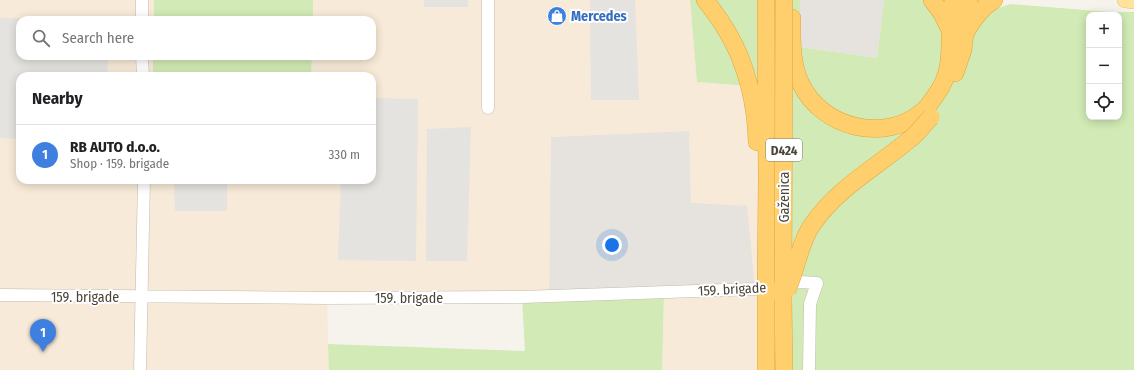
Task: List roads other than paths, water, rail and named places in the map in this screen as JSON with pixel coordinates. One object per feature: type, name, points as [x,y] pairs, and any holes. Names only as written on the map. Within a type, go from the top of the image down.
[{"type":"highway","points":[[705,0],[728,32],[745,71],[756,128],[757,166],[767,181]]},
{"type":"highway","name":"Gaženica","points":[[766,0],[766,370]]},
{"type":"highway","name":"Gaženica","points":[[784,0],[784,370]]},
{"type":"highway","points":[[791,0],[793,57],[797,74],[801,85],[816,106],[829,116],[848,125],[867,129],[886,129],[902,124],[918,115],[927,114]]},
{"type":"highway","points":[[932,0],[958,32]]},
{"type":"highway","points":[[783,299],[791,283],[803,245],[811,226],[823,210],[837,195],[912,138],[927,114],[947,93],[963,50],[958,32],[953,0]]},
{"type":"highway","points":[[958,32],[969,0]]},
{"type":"highway","points":[[958,32],[974,16],[994,0]]},
{"type":"main road","points":[[1125,0],[1134,1]]},
{"type":"street","points":[[142,0],[142,16]]},
{"type":"street","points":[[488,0],[488,108]]},
{"type":"street","points":[[142,60],[143,72]]},
{"type":"street","points":[[140,370],[144,184]]},
{"type":"street","name":"159. brigade","points":[[0,295],[54,297],[319,298],[549,297],[755,289],[800,282],[817,282],[810,304],[809,370]]},
{"type":"place","name":"Mercedes","points":[[557,16]]},
{"type":"place","name":"RB AUTO d.o.o.","points":[[43,352]]}]
